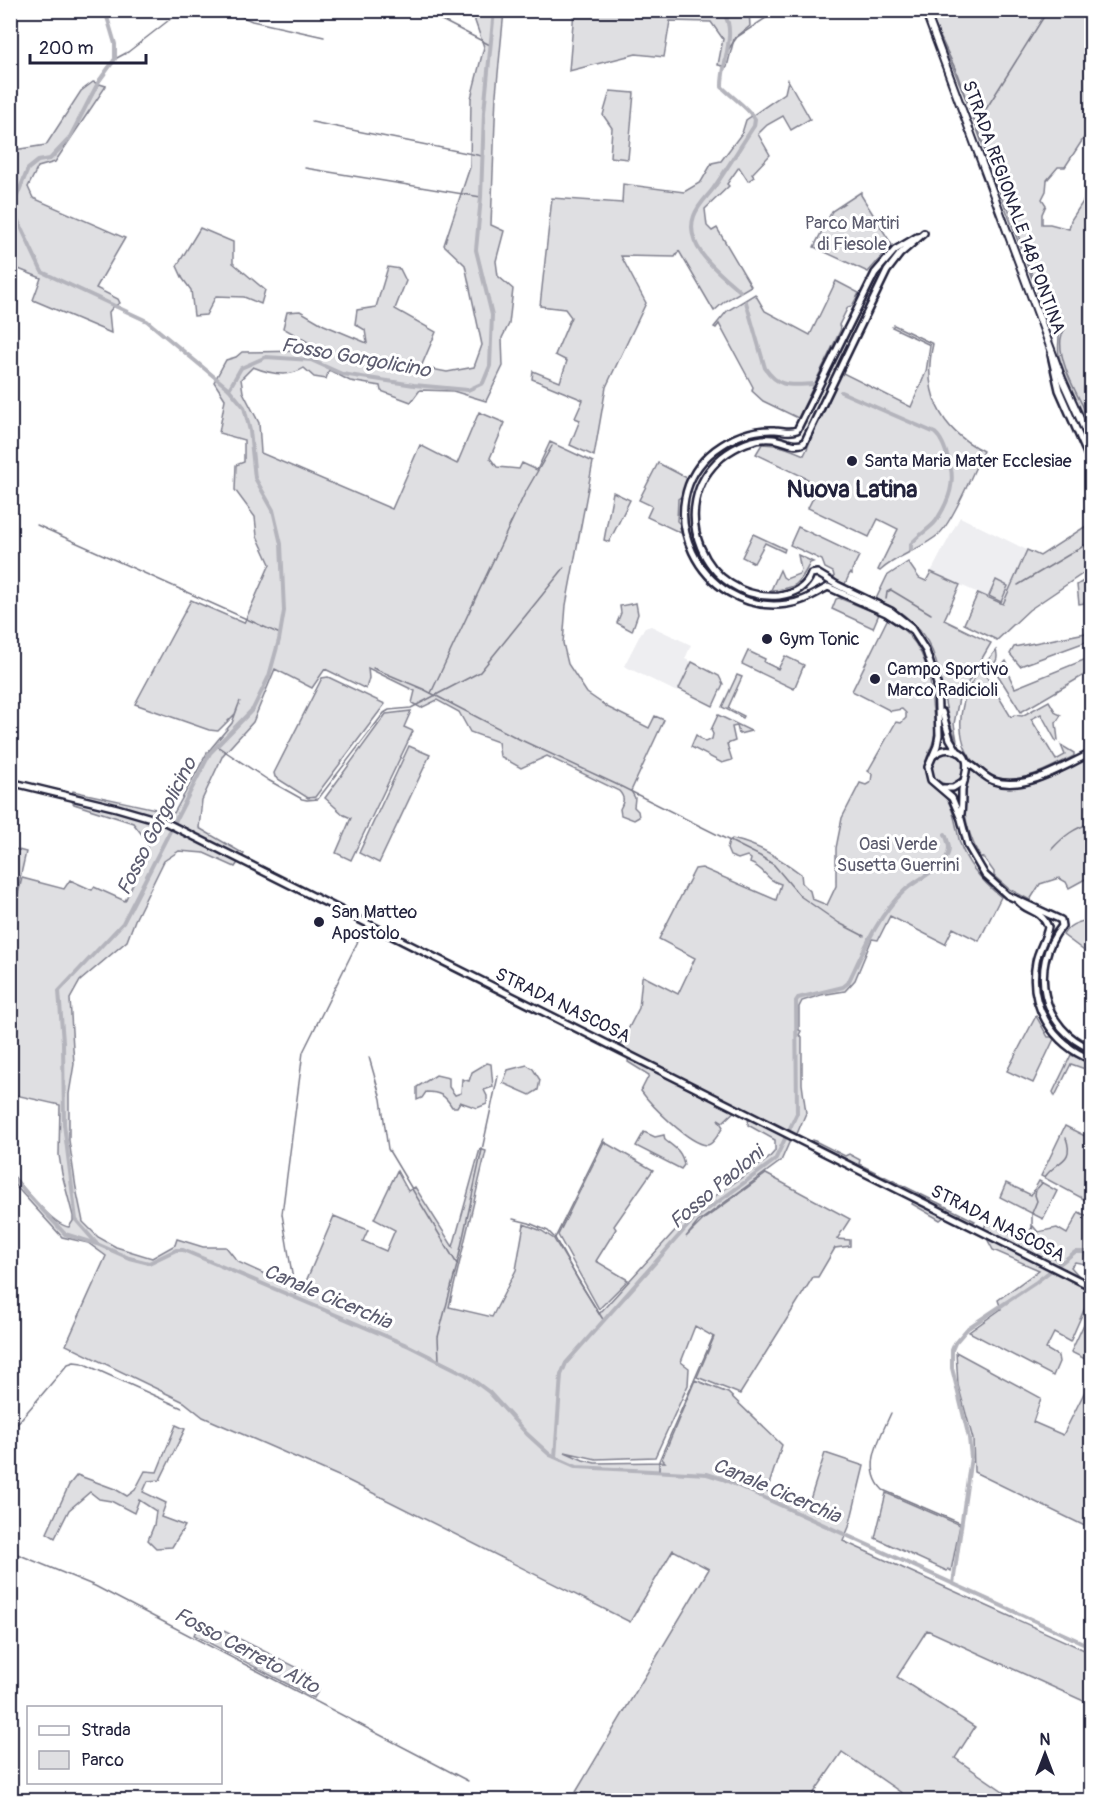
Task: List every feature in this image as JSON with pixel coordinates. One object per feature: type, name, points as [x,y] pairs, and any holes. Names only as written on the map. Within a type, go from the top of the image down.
[{"type":"main road","name":"STRADA REGIONALE 148 PONTINA","points":[[925,10],[1049,344],[1077,417],[1092,446]]},
{"type":"main road","name":"STRADA REGIONALE 148 PONTINA","points":[[925,10],[938,36],[1065,380],[1092,437]]},
{"type":"street","points":[[795,445],[790,438],[837,351],[874,274],[895,250],[924,233],[897,257],[882,279],[802,444],[795,445],[777,439],[767,439],[738,447],[720,459],[703,481],[694,504],[694,527],[700,548],[713,568],[729,583],[749,592],[771,596],[790,594],[802,587],[815,573],[822,575],[829,584],[900,616],[915,632],[930,661],[947,732],[967,763],[984,776],[1008,784],[1018,783],[1092,753]]},
{"type":"street","points":[[874,274],[882,279]]},
{"type":"street","points":[[1049,344],[1059,390],[1092,465]]},
{"type":"street","points":[[837,351],[845,355]]},
{"type":"street","points":[[806,437],[803,432],[795,431],[750,432],[711,453],[698,470],[686,496],[685,518],[690,548],[705,574],[723,590],[746,601],[765,605],[789,604],[810,598],[829,584]]},
{"type":"street","points":[[734,439],[738,447]]},
{"type":"street","points":[[746,601],[749,592]]},
{"type":"street","points":[[939,698],[939,735],[928,767],[931,780],[952,798],[961,819],[968,846],[985,875],[1000,890],[1018,901],[1061,920],[1062,924],[1051,941],[1045,961],[1044,992],[1050,1011],[1060,1027],[1073,1040],[1092,1049]]},
{"type":"street","points":[[933,756],[945,749],[958,752]]},
{"type":"street","points":[[961,819],[967,763]]},
{"type":"street","points":[[941,788],[953,788],[964,781]]},
{"type":"street","name":"STRADA NASCOSA","points":[[10,782],[125,810],[173,827],[1092,1287]]},
{"type":"street","points":[[1018,901],[1021,905],[1044,917],[1048,926],[1054,931],[1059,930]]},
{"type":"street","points":[[1052,917],[1048,921],[1036,961],[1036,994],[1042,1015],[1051,1031],[1070,1049],[1092,1060]]},
{"type":"street","points":[[1036,994],[1044,992]]},
{"type":"shaded area","points":[[960,517],[1027,550],[1003,604],[931,572]]},
{"type":"shaded area","points":[[651,626],[691,645],[685,659],[692,662],[677,692],[624,666],[641,633],[645,628]]},
{"type":"green space","points":[[475,11],[504,11],[496,94],[491,225],[504,231],[496,261],[498,276],[513,289],[509,324],[502,338],[503,366],[486,401],[453,391],[420,390],[411,402],[381,391],[380,386],[350,381],[329,370],[326,379],[314,377],[304,368],[292,373],[279,374],[253,367],[241,379],[243,392],[259,423],[261,453],[392,509],[420,445],[457,464],[479,412],[505,423],[490,458],[497,467],[519,469],[522,463],[537,470],[550,442],[593,462],[566,605],[563,643],[568,664],[587,693],[609,708],[649,728],[655,716],[664,720],[631,791],[635,798],[634,807],[639,817],[634,820],[621,815],[623,800],[619,791],[547,756],[521,768],[500,756],[498,742],[470,732],[459,712],[437,700],[421,708],[412,703],[415,691],[368,668],[369,678],[366,689],[325,669],[312,688],[275,669],[253,722],[223,755],[202,800],[199,828],[244,854],[235,867],[204,853],[179,851],[164,861],[127,941],[80,981],[70,999],[74,1064],[69,1094],[69,1140],[83,1222],[98,1237],[116,1247],[152,1258],[175,1245],[177,1239],[203,1247],[226,1247],[238,1262],[289,1285],[304,1286],[334,1216],[368,1230],[363,1241],[386,1251],[395,1230],[374,1219],[397,1171],[408,1191],[415,1187],[453,1247],[480,1149],[486,1151],[449,1307],[492,1317],[516,1270],[524,1224],[554,1239],[599,1314],[691,1213],[768,1159],[775,1151],[775,1140],[748,1125],[749,1112],[739,1107],[723,1122],[718,1119],[723,1127],[712,1143],[707,1145],[690,1138],[662,1114],[641,1091],[649,1075],[628,1062],[629,1052],[620,1045],[639,1008],[642,977],[678,994],[695,958],[659,939],[695,869],[702,868],[776,900],[781,884],[750,863],[751,859],[747,856],[738,859],[730,856],[727,849],[729,841],[732,839],[751,845],[785,863],[801,874],[802,883],[810,891],[812,899],[827,905],[836,886],[836,848],[842,818],[860,783],[866,785],[871,782],[872,774],[868,771],[896,722],[901,723],[906,718],[906,713],[902,709],[891,711],[852,691],[889,619],[908,634],[916,644],[929,676],[935,728],[925,762],[926,776],[950,804],[960,843],[971,866],[1001,897],[979,941],[953,928],[945,944],[890,916],[878,940],[872,939],[855,980],[845,991],[802,1001],[799,1007],[799,1030],[801,1031],[799,1035],[802,1037],[802,1084],[806,1113],[796,1136],[789,1143],[781,1161],[698,1222],[686,1237],[703,1220],[766,1174],[850,1219],[837,1239],[850,1240],[850,1246],[835,1248],[818,1277],[813,1277],[740,1394],[697,1377],[714,1337],[695,1326],[681,1362],[689,1368],[688,1385],[655,1457],[596,1459],[565,1452],[595,1463],[665,1462],[662,1459],[695,1380],[728,1393],[782,1445],[767,1491],[807,1509],[825,1453],[864,1466],[849,1527],[843,1541],[1091,1653],[1091,1699],[1088,1703],[927,1630],[897,1677],[975,1727],[955,1758],[1016,1800],[912,1800],[842,1752],[809,1800],[595,1800],[576,1792],[709,1569],[673,1550],[630,1622],[343,1478],[203,1417],[184,1402],[66,1345],[106,1256],[88,1243],[62,1237],[11,1181],[10,1172],[54,1220],[69,1227],[73,1216],[59,1155],[60,1105],[11,1094],[10,926],[22,878],[64,889],[70,880],[92,890],[94,887],[125,901],[147,853],[147,841],[133,823],[74,804],[70,799],[73,791],[174,813],[207,753],[232,723],[240,701],[235,714],[218,731],[209,730],[135,704],[191,600],[244,623],[270,564],[257,536],[255,517],[235,490],[236,465],[244,462],[244,440],[219,433],[225,399],[214,382],[226,360],[242,352],[305,351],[315,346],[283,328],[287,312],[300,311],[324,325],[367,343],[365,330],[355,324],[357,310],[376,307],[388,267],[400,269],[406,281],[395,309],[436,332],[421,367],[447,372],[474,367],[482,345],[465,265],[444,245],[470,167],[471,98],[484,47],[475,21]]},
{"type":"green space","points":[[574,11],[749,11],[750,26],[734,39],[727,67],[718,65],[723,39],[711,22],[670,21],[664,57],[636,54],[569,71]]},
{"type":"green space","points":[[929,11],[1091,11],[1091,127],[1065,167],[1058,167],[1047,180],[1046,191],[1042,199],[1046,205],[1042,214],[1042,224],[1069,229],[1071,220],[1091,189],[1091,431],[1061,364],[1058,330],[1047,318],[991,163]]},
{"type":"green space","points":[[788,80],[810,119],[791,130],[783,116],[767,125],[758,134],[770,155],[752,174],[754,177],[748,181],[739,167],[727,184],[729,186],[705,209],[707,226],[712,231],[717,228],[751,286],[725,301],[714,311],[679,251],[675,257],[621,256],[646,303],[606,387],[594,456],[570,445],[580,420],[575,418],[583,400],[532,379],[533,371],[560,382],[567,361],[555,355],[571,317],[565,309],[540,306],[552,198],[622,203],[623,184],[684,192],[701,182],[712,163],[721,161],[742,133],[746,120],[785,93]]},
{"type":"green space","points":[[93,82],[106,86],[55,162],[38,167],[28,187],[33,198],[125,238],[96,288],[118,299],[120,303],[109,312],[111,333],[33,300],[41,278],[11,266],[10,173],[14,150],[46,145],[81,91]]},
{"type":"green space","points":[[610,91],[634,93],[628,159],[610,157],[612,128],[603,115]]},
{"type":"green space","name":"Parco Martiri di Fiesole","points":[[861,192],[892,245],[868,272],[814,247],[832,211]]},
{"type":"green space","points":[[200,228],[233,242],[233,263],[265,290],[261,304],[244,297],[216,296],[206,315],[194,316],[191,290],[177,266]]},
{"type":"green space","points":[[836,281],[859,293],[852,306],[848,307],[839,325],[841,329],[798,418],[763,401],[752,391],[753,387],[719,324],[716,328],[714,327],[727,311],[755,294],[765,311],[810,335]]},
{"type":"green space","points":[[894,325],[933,344],[930,377],[937,407],[955,432],[983,451],[957,507],[939,534],[880,571],[878,570],[898,529],[878,519],[869,537],[808,508],[816,492],[805,486],[808,479],[756,454],[762,444],[779,446],[804,455],[818,419],[822,417],[841,372],[911,407],[926,372],[930,345],[892,327]]},
{"type":"green space","points":[[658,463],[687,478],[682,496],[678,499],[677,521],[680,524],[681,533],[647,517],[652,506],[639,500]]},
{"type":"green space","points":[[613,492],[630,500],[609,542],[604,540]]},
{"type":"green space","points":[[1086,526],[1091,526],[1091,568],[1029,610],[997,640],[964,624],[978,593],[1003,604],[1027,550],[1040,556]]},
{"type":"green space","points":[[798,527],[859,556],[845,584],[835,580],[833,572],[825,568],[822,560],[790,545]]},
{"type":"green space","points":[[753,534],[785,549],[784,552],[765,543],[754,563],[742,557]]},
{"type":"green space","points":[[798,555],[813,562],[810,563],[800,581],[792,587],[771,590],[780,570],[786,579],[799,574],[801,570]]},
{"type":"green space","points":[[908,562],[919,578],[926,581],[931,572],[960,585],[944,620],[991,643],[959,698],[954,724],[957,741],[950,724],[940,674],[929,643],[919,629],[904,615],[876,599],[887,576]]},
{"type":"green space","points":[[1091,576],[1091,602],[1079,604],[1077,585]]},
{"type":"green space","points":[[996,580],[1008,586],[1001,602],[989,596]]},
{"type":"green space","points":[[839,598],[879,614],[873,628],[832,609],[836,599]]},
{"type":"green space","points":[[636,603],[638,614],[632,631],[617,623],[621,613],[620,606]]},
{"type":"green space","points":[[1091,632],[1091,640],[1020,666],[1010,654],[1014,647]]},
{"type":"green space","points":[[996,650],[996,661],[983,671],[1011,717],[1022,716],[1049,701],[1056,713],[1061,715],[1056,723],[1058,740],[1056,741],[1041,714],[1031,719],[1056,760],[1065,755],[1061,745],[1074,753],[1074,756],[1037,773],[1014,779],[987,774],[969,756],[961,732],[965,697],[981,669]]},
{"type":"green space","points":[[748,651],[765,659],[764,662],[778,669],[785,656],[804,665],[794,689],[742,664]]},
{"type":"green space","points":[[1091,657],[1091,671],[1021,712],[996,672],[1006,661],[1009,667],[1006,669],[1015,688]]},
{"type":"green space","points":[[692,662],[719,676],[723,684],[713,706],[679,689]]},
{"type":"green space","points":[[737,675],[742,677],[728,708],[744,716],[743,718],[722,707]]},
{"type":"green space","points":[[328,677],[385,704],[315,797],[308,798],[275,777],[274,773],[322,678]]},
{"type":"green space","points":[[411,711],[404,727],[413,731],[351,860],[336,853],[351,818],[344,815],[325,798],[386,714]]},
{"type":"green space","points":[[718,715],[751,731],[739,734],[737,726],[732,727],[735,741],[727,744],[732,760],[722,763],[691,747],[696,735],[705,742],[712,739],[711,730]]},
{"type":"green space","points":[[409,746],[430,755],[379,863],[359,853]]},
{"type":"green space","points":[[948,752],[959,757],[964,768],[959,779],[948,784],[937,779],[932,768],[937,757]]},
{"type":"green space","name":"Oasi Verde Susetta Guerrini","points":[[1091,755],[1091,885],[1089,877],[1069,888],[1066,882],[1059,878],[1040,884],[1030,900],[1009,889],[994,876],[994,872],[976,849],[969,832],[965,806],[966,785],[971,770],[987,781],[1012,786]]},
{"type":"green space","points":[[10,848],[26,852],[11,918]]},
{"type":"green space","points":[[1091,919],[1091,948],[1087,953],[1063,935],[1072,925]]},
{"type":"green space","points":[[1036,1016],[1048,1037],[1054,1039],[1033,1083],[1007,1071]]},
{"type":"green space","points":[[1071,1055],[1091,1063],[1088,1070],[1071,1064],[1055,1096],[1053,1092]]},
{"type":"green space","points":[[487,1063],[491,1064],[493,1087],[484,1090],[487,1104],[477,1108],[460,1102],[457,1107],[452,1107],[444,1097],[431,1092],[426,1092],[422,1098],[417,1100],[417,1087],[436,1075],[449,1078],[449,1087],[455,1095],[461,1093],[462,1079],[469,1081],[472,1072]]},
{"type":"green space","points":[[527,1065],[533,1069],[540,1080],[538,1090],[530,1095],[503,1083],[508,1070]]},
{"type":"green space","points":[[1065,1126],[1091,1139],[1091,1203],[1041,1176]]},
{"type":"green space","points":[[644,1132],[655,1137],[664,1135],[665,1140],[682,1156],[684,1165],[681,1169],[636,1146]]},
{"type":"green space","points":[[813,1140],[845,1156],[849,1154],[860,1160],[859,1164],[975,1221],[971,1224],[949,1213],[940,1220],[912,1204],[915,1197],[810,1144]]},
{"type":"green space","points":[[604,1142],[653,1170],[614,1226],[616,1229],[596,1261],[628,1280],[599,1309],[558,1235]]},
{"type":"green space","points":[[1039,1181],[1057,1191],[1043,1219],[1000,1197],[1006,1183],[1031,1195]]},
{"type":"green space","points":[[1079,1212],[1091,1219],[1091,1265],[1075,1262],[1071,1267],[1078,1275],[1073,1281],[1091,1290],[1091,1294],[1070,1342],[1054,1333],[1046,1349],[1058,1356],[1059,1362],[1053,1376],[969,1332],[1001,1309],[998,1300],[1039,1270],[993,1250],[983,1231],[987,1221],[1016,1237],[1028,1234],[1033,1226],[1038,1232],[1057,1228],[1067,1234]]},
{"type":"green space","points":[[1091,1309],[1091,1362],[1071,1352]]},
{"type":"green space","points":[[956,1352],[1041,1398],[1033,1422],[1063,1435],[1091,1379],[1091,1529],[974,1472],[973,1439],[958,1385]]},
{"type":"green space","points":[[176,1425],[185,1429],[160,1480],[148,1481],[143,1492],[166,1503],[161,1517],[185,1526],[172,1547],[156,1548],[148,1540],[156,1511],[139,1500],[134,1513],[111,1501],[99,1499],[90,1492],[69,1510],[55,1538],[47,1533],[69,1485],[77,1475],[115,1489],[127,1496],[135,1490],[145,1471],[157,1472]]},
{"type":"green space","points":[[886,1493],[960,1525],[951,1571],[875,1538]]},
{"type":"green space","points":[[199,1623],[220,1633],[224,1631],[310,1674],[306,1683],[319,1689],[314,1698],[194,1635]]},
{"type":"waterway","points":[[105,10],[115,44],[115,59],[99,81],[69,139],[50,159],[38,161],[28,169],[12,208],[42,272],[147,321],[229,389]]},
{"type":"waterway","points":[[115,59],[128,52],[182,10]]},
{"type":"waterway","points":[[227,10],[252,21],[324,37]]},
{"type":"waterway","points":[[422,10],[490,45]]},
{"type":"waterway","name":"Fosso Gorgolicino","points":[[97,1244],[76,1220],[64,1124],[63,1042],[59,991],[123,923],[210,753],[253,709],[269,676],[284,611],[281,544],[273,510],[255,478],[250,431],[244,407],[229,389],[241,368],[266,357],[311,360],[342,374],[414,385],[468,390],[483,383],[490,366],[492,315],[476,250],[481,197],[484,112],[494,10]]},
{"type":"waterway","name":"Fosso Paoloni","points":[[664,10],[666,14],[724,14],[728,21],[729,39],[722,87],[755,119],[754,126],[698,208],[692,227],[694,238],[706,259],[740,291]]},
{"type":"waterway","points":[[728,50],[737,37],[778,10]]},
{"type":"waterway","points":[[976,125],[1048,10]]},
{"type":"waterway","points":[[929,13],[955,68],[987,157]]},
{"type":"waterway","points":[[312,122],[482,156]]},
{"type":"waterway","points":[[305,168],[481,197]]},
{"type":"waterway","points":[[992,172],[1045,313],[1063,324],[1065,329],[1061,338],[1061,349],[1068,376],[1092,423]]},
{"type":"waterway","name":"Fosso Paoloni","points":[[746,302],[765,368],[770,375],[781,383],[814,384]]},
{"type":"waterway","name":"Fosso Paoloni","points":[[841,392],[935,433],[943,444],[951,466],[950,491],[945,506],[936,521],[911,544],[911,550]]},
{"type":"waterway","points":[[431,693],[525,493],[552,446]]},
{"type":"waterway","points":[[37,525],[280,634]]},
{"type":"waterway","points":[[1018,585],[1092,541]]},
{"type":"waterway","points":[[217,746],[268,780],[302,799],[318,799],[384,713],[389,710],[411,708],[480,672],[564,568]]},
{"type":"waterway","points":[[886,599],[887,592],[891,590],[931,614]]},
{"type":"waterway","points":[[373,668],[423,689],[521,740],[620,786],[760,856],[774,865],[800,896],[839,923],[864,936]]},
{"type":"waterway","points":[[1052,849],[1070,833],[1092,823]]},
{"type":"waterway","name":"Fosso Paoloni","points":[[555,1457],[561,1375],[566,1363],[692,1221],[775,1160],[797,1113],[796,1001],[798,998],[843,987],[848,983],[886,911],[904,891],[944,861],[949,848],[945,834]]},
{"type":"waterway","points":[[939,865],[954,866]]},
{"type":"waterway","points":[[296,1298],[282,1214],[303,1052],[365,927]]},
{"type":"waterway","points":[[369,1057],[381,1099],[388,1149],[457,1264]]},
{"type":"waterway","points":[[439,1360],[438,1337],[457,1265],[498,1076]]},
{"type":"waterway","points":[[1045,1177],[1066,1157],[1068,1152],[1066,1138]]},
{"type":"waterway","points":[[555,1238],[604,1139]]},
{"type":"waterway","name":"Canale Cicerchia","points":[[10,1175],[65,1234],[97,1244],[129,1258],[149,1263],[176,1250],[183,1250],[409,1346],[465,1374],[489,1392],[527,1434],[550,1455],[577,1467],[707,1474],[723,1479],[1092,1647]]},
{"type":"waterway","points":[[1042,1183],[1036,1190],[1037,1201],[1032,1213],[1032,1233],[1060,1264]]},
{"type":"waterway","points":[[513,1219],[548,1231],[555,1238],[604,1321]]},
{"type":"waterway","points":[[953,1584],[971,1457],[969,1438],[952,1368],[952,1350],[968,1328],[1035,1283],[1075,1252],[1092,1252]]},
{"type":"waterway","points":[[659,1472],[659,1461],[713,1337]]},
{"type":"waterway","name":"Fosso Cerreto Alto","points":[[10,1432],[68,1364],[74,1362],[82,1363],[182,1408]]},
{"type":"waterway","points":[[891,1413],[875,1452],[873,1462],[877,1481],[883,1490],[962,1524]]},
{"type":"waterway","name":"Fosso Cerreto Alto","points":[[10,1551],[95,1586],[468,1781]]},
{"type":"place","name":"Santa Maria Mater Ecclesiae","points":[[852,461]]},
{"type":"place","name":"Gym Tonic","points":[[767,639]]},
{"type":"place","name":"Campo Sportivo Marco Radicioli","points":[[875,679]]},
{"type":"place","name":"San Matteo Apostolo","points":[[319,922]]},
{"type":"district","name":"Nuova Latina","points":[[852,489]]}]
